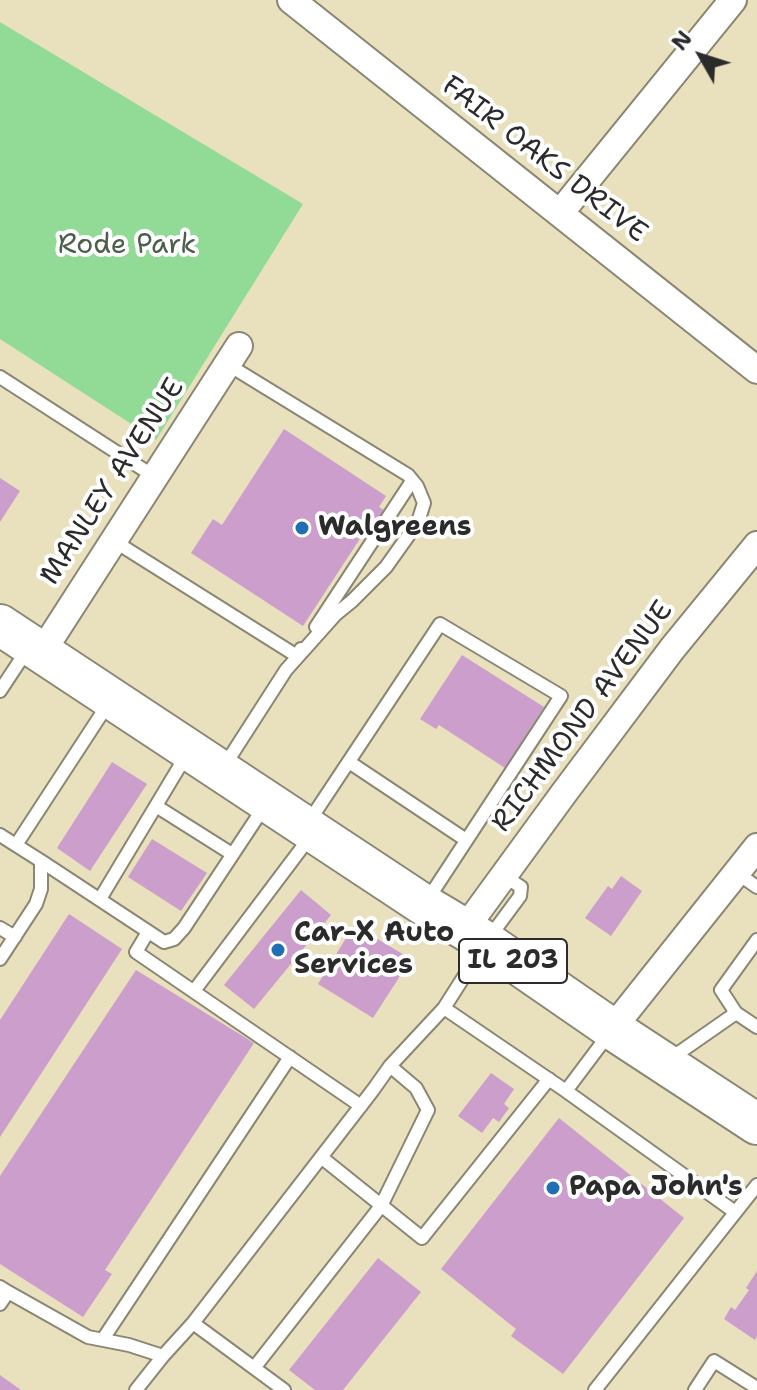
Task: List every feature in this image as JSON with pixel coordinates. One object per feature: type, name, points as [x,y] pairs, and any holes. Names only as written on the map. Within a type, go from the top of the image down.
[{"type":"main road","name":"IL 203","points":[[24,641],[757,1124]]},
{"type":"street","name":"FAIR OAKS DRIVE","points":[[291,0],[757,370]]},
{"type":"street","points":[[560,213],[733,0]]},
{"type":"street","name":"MANLEY AVENUE","points":[[24,641],[114,541],[233,355]]},
{"type":"street","name":"RICHMOND AVENUE","points":[[475,936],[504,876],[672,649],[757,545]]},
{"type":"street","points":[[612,1029],[747,880],[757,847]]},
{"type":"lane","points":[[100,899],[156,806],[206,760],[336,614],[386,567],[418,522],[424,503],[408,475],[233,355]]},
{"type":"lane","points":[[0,377],[155,477]]},
{"type":"lane","points":[[297,656],[412,481]]},
{"type":"lane","points":[[114,541],[297,656]]},
{"type":"lane","points":[[194,991],[310,829],[349,762],[440,624],[561,696],[424,905]]},
{"type":"lane","points":[[0,691],[24,641]]},
{"type":"lane","points":[[16,845],[112,698]]},
{"type":"lane","points":[[349,762],[466,840]]},
{"type":"lane","points":[[0,835],[164,942],[174,939],[184,928],[268,801]]},
{"type":"lane","points":[[156,806],[232,854]]},
{"type":"lane","points":[[0,959],[36,904],[41,889],[41,861]]},
{"type":"lane","points":[[0,928],[15,937]]},
{"type":"lane","points":[[148,932],[136,952],[361,1106]]},
{"type":"lane","points":[[136,1390],[193,1323],[390,1066],[444,1008],[475,936]]},
{"type":"lane","points":[[757,940],[721,990],[736,1013],[757,1027]]},
{"type":"lane","points":[[444,1008],[735,1212]]},
{"type":"lane","points":[[665,1063],[736,1013]]},
{"type":"lane","points":[[566,1091],[612,1029]]},
{"type":"lane","points":[[103,1339],[290,1057]]},
{"type":"lane","points":[[254,1368],[381,1206],[428,1110],[416,1088],[390,1066]]},
{"type":"lane","points":[[321,1157],[422,1238],[549,1079]]},
{"type":"lane","points":[[595,1390],[757,1185]]},
{"type":"lane","points":[[0,1304],[4,1289],[88,1337],[163,1356]]},
{"type":"lane","points":[[193,1323],[284,1390]]},
{"type":"lane","points":[[695,1390],[714,1361],[757,1388]]},
{"type":"green space","name":"Rode Park","points":[[0,22],[303,204],[156,440],[0,339]]},
{"type":"building","name":"Walgreens","points":[[284,429],[386,496],[379,507],[401,521],[386,545],[365,531],[303,626],[191,553],[213,519],[222,525]]},
{"type":"building","points":[[0,478],[20,491],[0,522]]},
{"type":"building","points":[[462,655],[544,707],[505,768],[439,725],[436,729],[420,719]]},
{"type":"building","points":[[112,762],[147,784],[90,871],[57,848]]},
{"type":"building","points":[[152,839],[207,873],[181,911],[128,877]]},
{"type":"building","points":[[621,876],[642,891],[611,936],[585,918],[608,886],[612,889]]},
{"type":"building","name":"Car-X Auto Services","points":[[301,890],[331,915],[254,1009],[224,985]]},
{"type":"building","points":[[69,914],[122,949],[0,1137],[0,1020]]},
{"type":"building","points":[[354,925],[411,959],[373,1018],[318,984]]},
{"type":"building","points":[[136,970],[254,1043],[105,1270],[112,1274],[83,1317],[0,1264],[0,1176]]},
{"type":"building","points":[[491,1073],[514,1089],[504,1104],[509,1108],[499,1122],[493,1118],[482,1133],[458,1116]]},
{"type":"building","points":[[559,1118],[684,1218],[563,1374],[511,1336],[516,1329],[441,1269]]},
{"type":"building","points":[[378,1258],[421,1292],[343,1390],[315,1390],[289,1370]]},
{"type":"building","points":[[757,1271],[755,1340],[724,1319],[731,1307],[735,1310],[749,1290],[746,1288]]},
{"type":"building","points":[[0,1375],[21,1390],[0,1390]]},
{"type":"place","name":"Walgreens","points":[[302,528]]},
{"type":"place","name":"Car-X Auto Services","points":[[278,950]]},
{"type":"place","name":"Papa John's","points":[[553,1188]]}]
